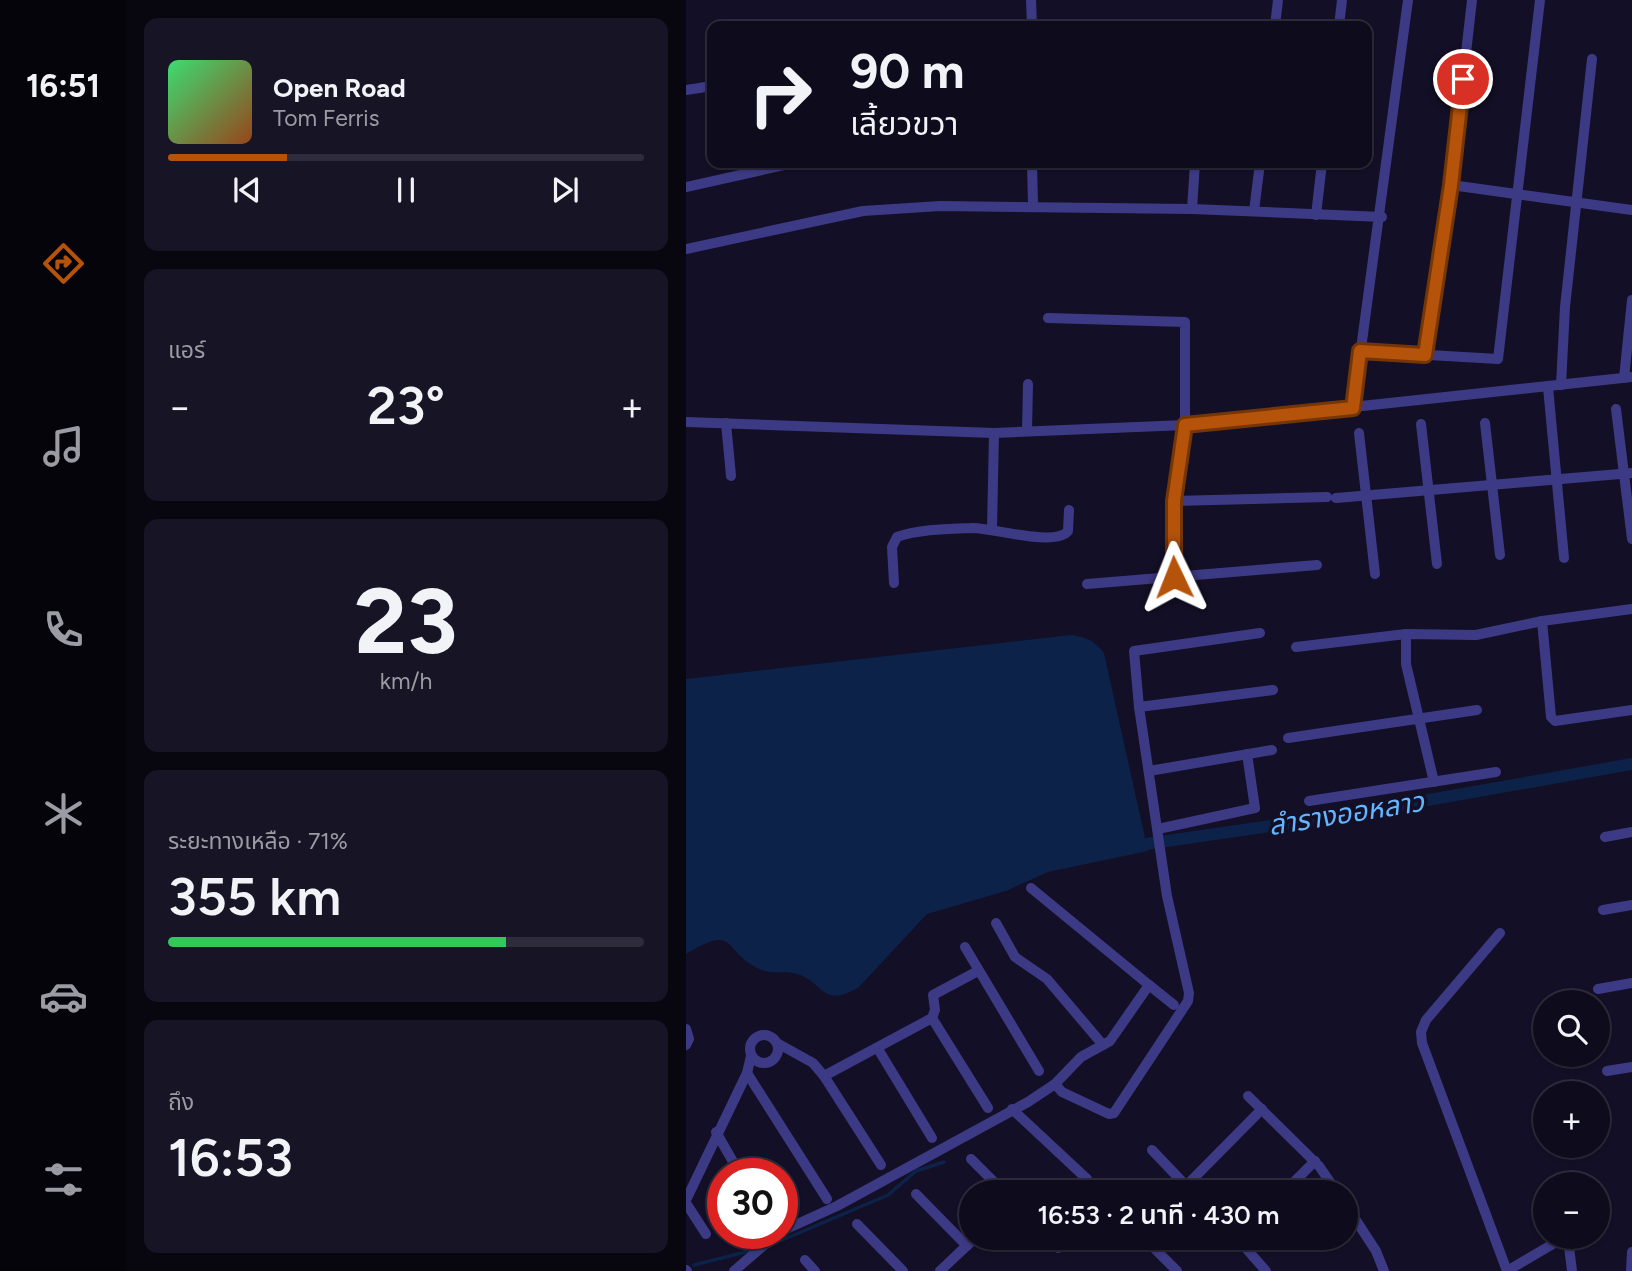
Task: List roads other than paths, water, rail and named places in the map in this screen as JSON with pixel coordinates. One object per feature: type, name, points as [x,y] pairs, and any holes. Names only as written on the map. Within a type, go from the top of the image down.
[{"type":"street","points":[[1031,0],[1032,21]]},
{"type":"street","points":[[1276,21],[1278,0]]},
{"type":"street","points":[[1340,21],[1342,0]]},
{"type":"street","points":[[1353,408],[1382,217],[1408,0]]},
{"type":"street","points":[[1425,355],[1451,185],[1472,0]]},
{"type":"street","points":[[1360,351],[1498,359],[1540,0]]},
{"type":"street","points":[[1561,385],[1576,202],[1592,59]]},
{"type":"street","points":[[686,90],[707,87]]},
{"type":"street","points":[[686,187],[771,168]]},
{"type":"street","points":[[1032,168],[1033,205]]},
{"type":"street","points":[[1192,209],[1195,168]]},
{"type":"street","points":[[1255,212],[1259,168]]},
{"type":"street","points":[[1316,215],[1321,168]]},
{"type":"street","points":[[1451,185],[1632,211]]},
{"type":"street","points":[[686,249],[863,211],[940,205],[1192,209],[1382,217]]},
{"type":"street","points":[[686,422],[994,433],[1185,425],[1628,377],[1632,300]]},
{"type":"street","points":[[1048,317],[1185,322],[1185,425],[1174,501],[1174,577]]},
{"type":"street","points":[[1027,431],[1028,384]]},
{"type":"street","points":[[1548,387],[1559,481],[1564,558]]},
{"type":"street","points":[[1616,409],[1628,474],[1632,539]]},
{"type":"street","points":[[726,423],[731,476]]},
{"type":"street","points":[[1485,423],[1500,555]]},
{"type":"street","points":[[1421,424],[1437,564]]},
{"type":"street","points":[[992,529],[994,433]]},
{"type":"street","points":[[1359,433],[1376,574]]},
{"type":"street","points":[[1174,501],[1368,497],[1628,474]]},
{"type":"street","points":[[894,583],[892,547],[897,537],[915,533],[992,529],[1007,535],[1059,537],[1068,531],[1069,510]]},
{"type":"street","points":[[1087,584],[1317,565]]},
{"type":"street","points":[[1296,646],[1406,634],[1476,635],[1542,621],[1632,609]]},
{"type":"street","points":[[1542,621],[1551,717],[1555,721],[1632,710]]},
{"type":"street","points":[[1055,1084],[1062,1093],[1109,1114],[1114,1113],[1188,1001],[1189,993],[1167,896],[1139,707],[1135,651],[1260,633]]},
{"type":"street","points":[[1406,634],[1406,664],[1434,782]]},
{"type":"street","points":[[1139,707],[1273,690]]},
{"type":"street","points":[[1288,738],[1477,710]]},
{"type":"street","points":[[1149,771],[1272,750]]},
{"type":"street","points":[[1157,829],[1255,808],[1247,754]]},
{"type":"street","points":[[1309,800],[1496,772]]},
{"type":"street","points":[[1605,837],[1632,832]]},
{"type":"street","points":[[1031,888],[1174,1005]]},
{"type":"street","points":[[1603,910],[1632,905]]},
{"type":"street","points":[[996,923],[1015,957],[1047,979],[1103,1045]]},
{"type":"street","points":[[1500,933],[1426,1020],[1421,1032],[1422,1042],[1507,1271],[1564,1240],[1569,1247],[1572,1271]]},
{"type":"street","points":[[965,947],[1039,1070]]},
{"type":"street","points":[[824,1076],[932,1018],[935,1010],[933,995],[978,971]]},
{"type":"street","points":[[1598,989],[1632,983]]},
{"type":"street","points":[[798,1224],[837,1206],[1055,1084],[1081,1057],[1110,1041],[1149,985]]},
{"type":"street","points":[[932,1018],[988,1108]]},
{"type":"street","points":[[686,1028],[689,1040],[686,1045]]},
{"type":"street","points":[[706,1234],[686,1201],[716,1132],[747,1073],[751,1044],[755,1037],[767,1035],[813,1063],[881,1165]]},
{"type":"street","points":[[751,1056],[761,1063],[773,1061],[778,1054],[777,1043]]},
{"type":"street","points":[[878,1049],[932,1138]]},
{"type":"street","points":[[1607,1071],[1632,1067]]},
{"type":"street","points":[[747,1073],[827,1199]]},
{"type":"street","points":[[1248,1096],[1315,1161],[1328,1180]]},
{"type":"street","points":[[1012,1109],[1087,1178]]},
{"type":"street","points":[[1197,1180],[1262,1109]]},
{"type":"street","points":[[716,1132],[731,1158]]},
{"type":"street","points":[[1152,1150],[1180,1180]]},
{"type":"street","points":[[971,1159],[992,1180]]},
{"type":"street","points":[[1296,1180],[1315,1161]]},
{"type":"street","points":[[916,1194],[959,1231]]},
{"type":"street","points":[[1358,1223],[1376,1251],[1384,1271]]},
{"type":"street","points":[[857,1224],[903,1271]]},
{"type":"street","points":[[733,1271],[759,1249]]},
{"type":"street","points":[[940,1271],[962,1250]]},
{"type":"street","points":[[1156,1250],[1177,1271]]},
{"type":"street","points":[[1248,1250],[1266,1271]]},
{"type":"street","points":[[1631,1271],[1632,1252]]},
{"type":"street","points":[[805,1260],[815,1271]]},
{"type":"water","points":[[1071,635],[1090,640],[1104,653],[1148,851],[1048,872],[1006,891],[927,914],[859,987],[837,996],[824,992],[797,974],[759,969],[722,940],[703,945],[686,954],[686,679]]},
{"type":"waterway","name":"ลำรางออหลาว","points":[[1132,846],[1332,817],[1632,764]]},
{"type":"waterway","points":[[798,1233],[888,1195],[916,1171],[944,1162]]},
{"type":"waterway","points":[[694,1265],[753,1250]]}]
